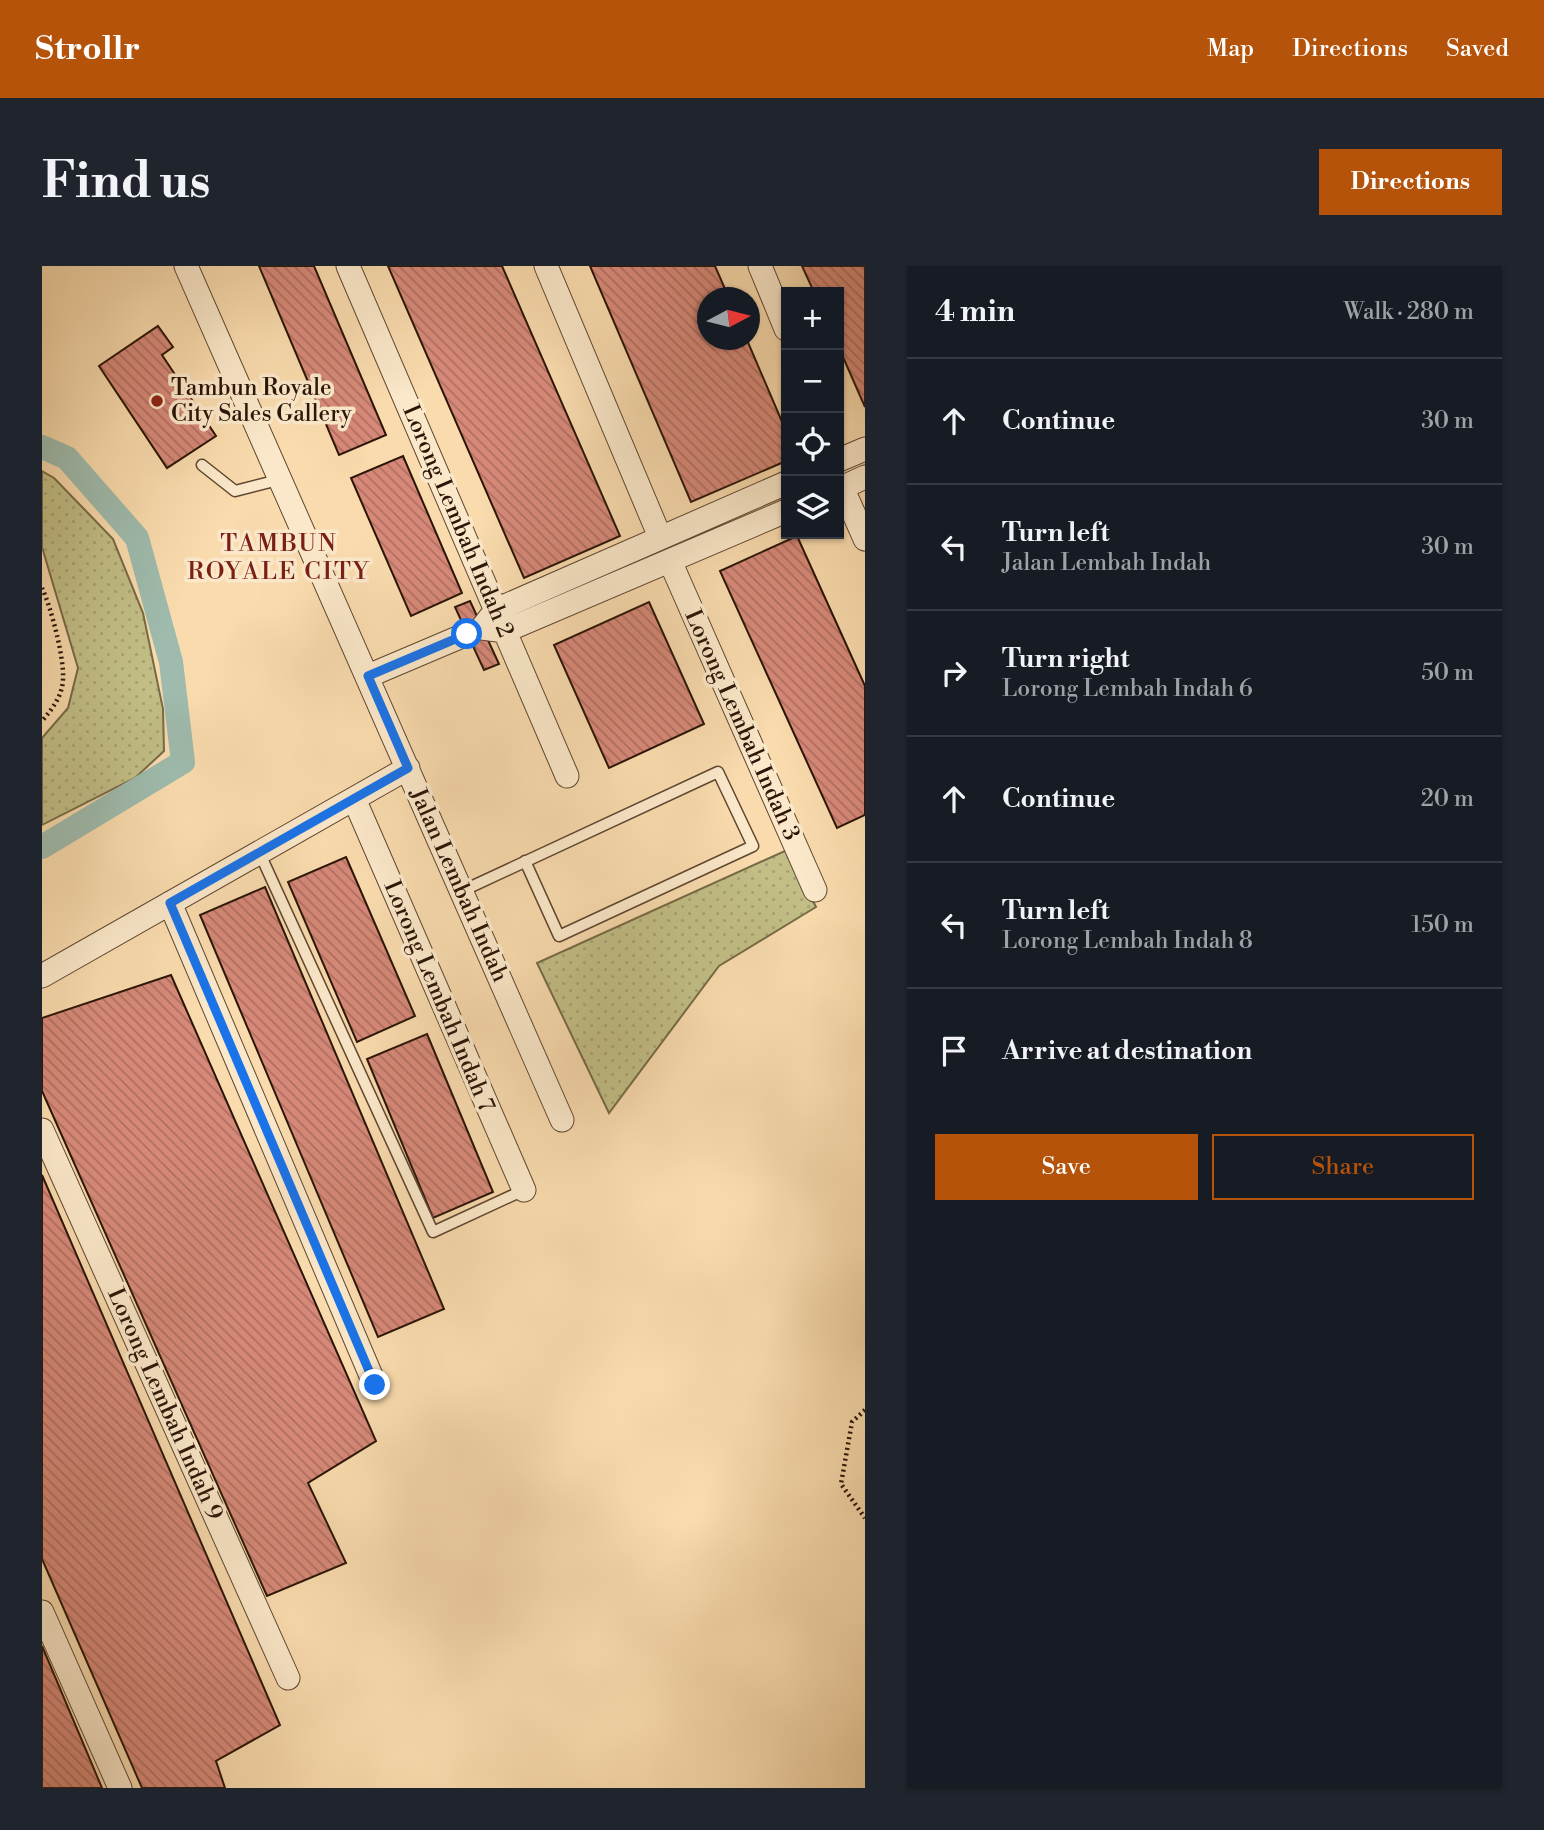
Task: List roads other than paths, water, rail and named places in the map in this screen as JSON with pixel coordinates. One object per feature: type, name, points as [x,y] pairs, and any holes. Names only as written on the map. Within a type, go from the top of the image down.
[{"type":"street","name":"Jalan Lembah Indah","points":[[186,266],[562,1120]]},
{"type":"street","name":"Lorong Lembah Indah 2","points":[[348,266],[567,776]]},
{"type":"street","points":[[546,266],[660,537]]},
{"type":"street","points":[[760,266],[781,317]]},
{"type":"street","points":[[844,456],[865,449]]},
{"type":"street","points":[[844,486],[865,477]]},
{"type":"street","points":[[500,621],[660,537],[781,485]]},
{"type":"street","points":[[844,496],[865,539]]},
{"type":"street","points":[[500,621],[670,561],[781,513]]},
{"type":"street","name":"Lorong Lembah Indah 3","points":[[670,561],[815,890]]},
{"type":"street","points":[[368,676],[467,634]]},
{"type":"street","points":[[42,976],[355,802],[408,768]]},
{"type":"street","name":"Lorong Lembah Indah 7","points":[[355,802],[524,1191]]},
{"type":"street","points":[[170,903],[375,1385]]},
{"type":"street","name":"Lorong Lembah Indah 9","points":[[42,1130],[288,1678]]},
{"type":"street","points":[[42,1612],[120,1788]]},
{"type":"lane","points":[[202,465],[235,491],[282,479]]},
{"type":"lane","points":[[462,891],[525,861],[718,772],[753,846],[559,936],[525,861]]},
{"type":"lane","points":[[252,858],[433,1232],[524,1191]]},
{"type":"waterway","points":[[42,447],[67,458],[137,538],[171,662],[183,762],[42,847]]},
{"type":"place","name":"Tambun Royale City Sales Gallery","points":[[157,401]]},
{"type":"district","name":"TAMBUN ROYALE CITY","points":[[279,558]]}]
